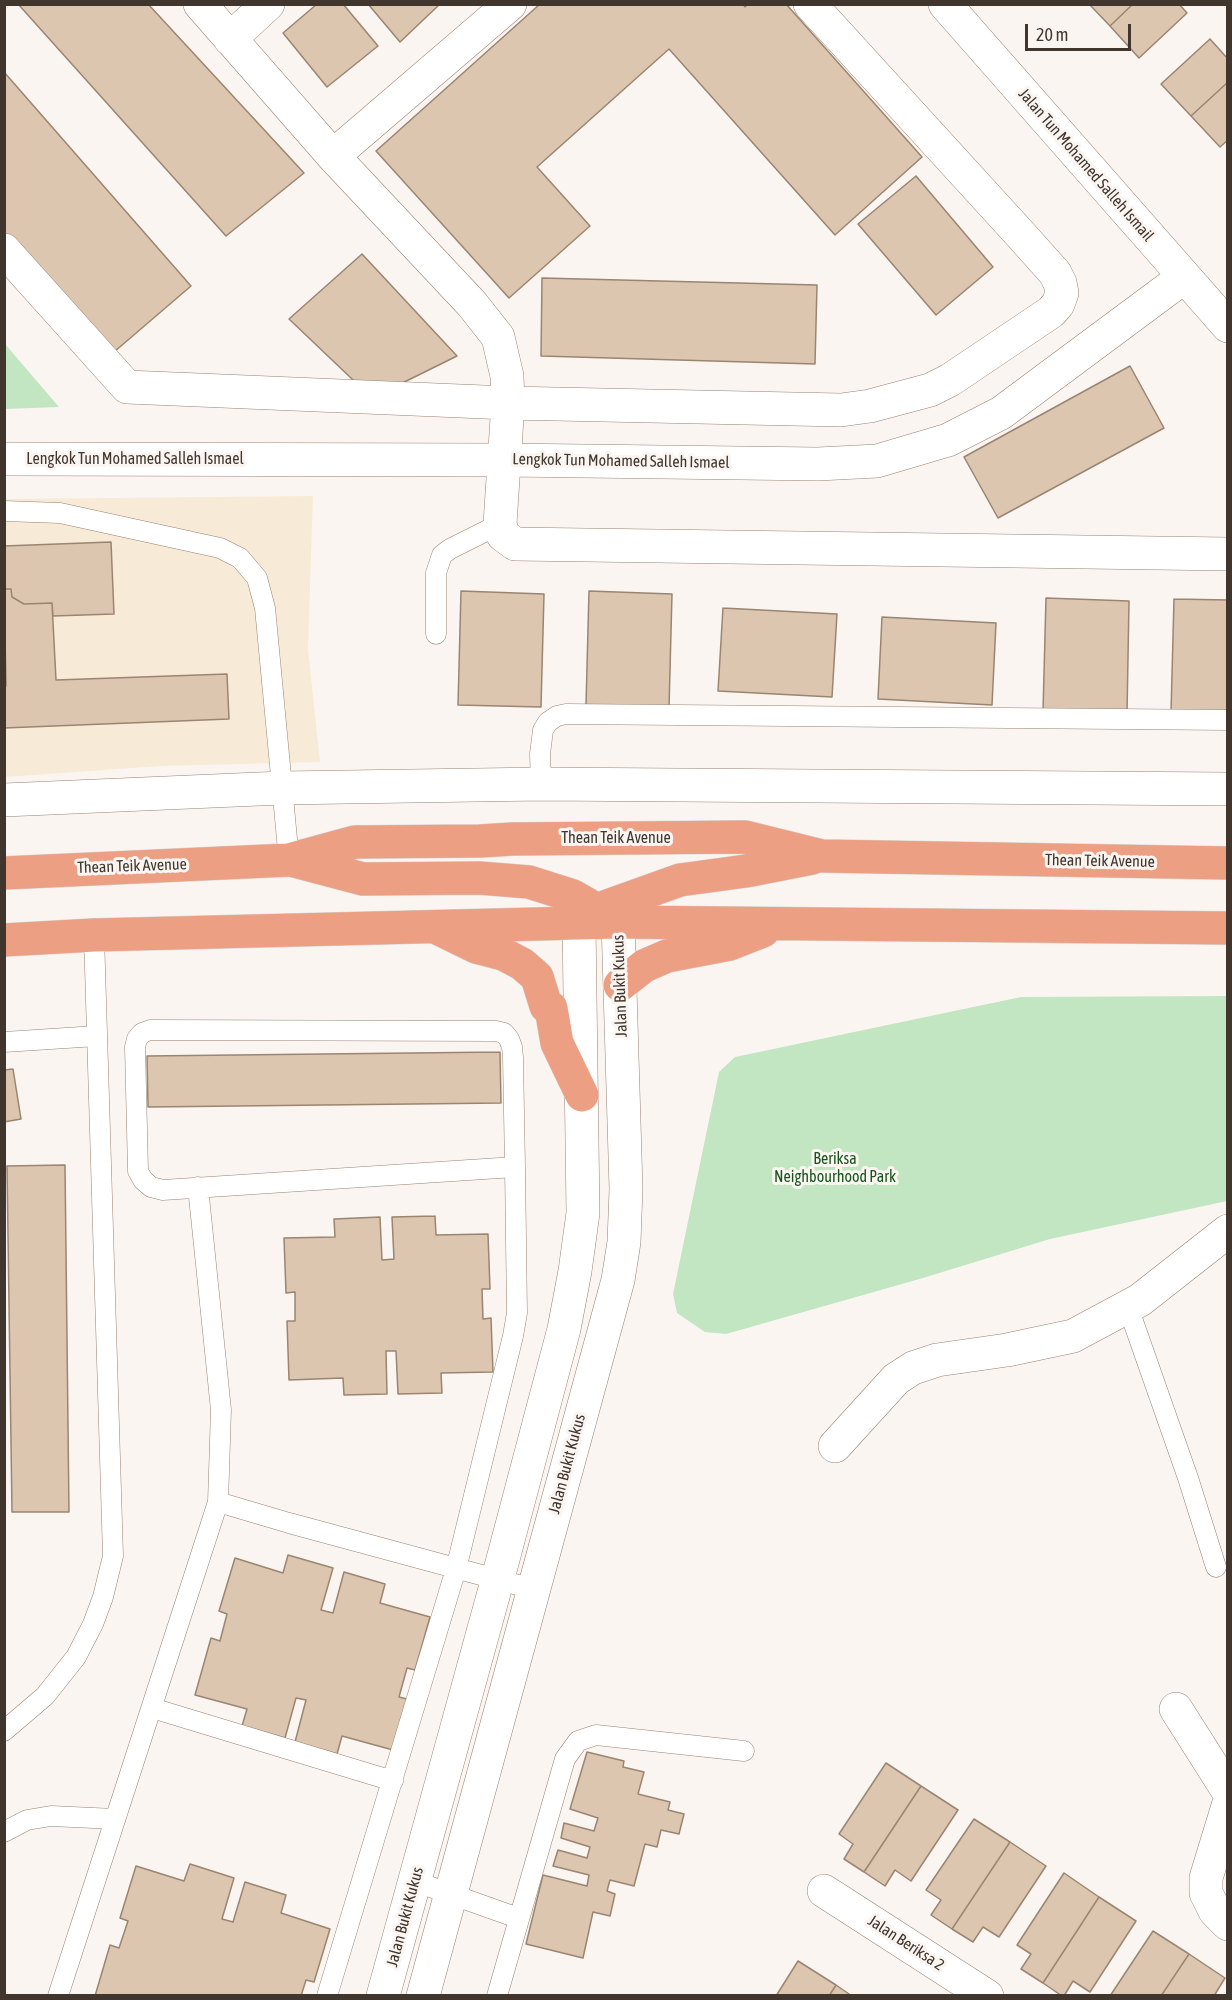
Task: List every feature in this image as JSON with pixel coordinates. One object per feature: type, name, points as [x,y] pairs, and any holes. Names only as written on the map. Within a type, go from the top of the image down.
[{"type":"main road","name":"Thean Teik Avenue","points":[[4,873],[289,860],[356,842],[480,841],[513,838],[745,837],[822,856],[1227,863]]},
{"type":"main road","points":[[599,918],[680,879],[746,871],[822,856]]},
{"type":"main road","points":[[289,860],[363,879],[479,878],[529,882],[573,896],[599,918]]},
{"type":"main road","points":[[4,940],[94,935],[433,926],[599,918],[781,923],[1227,928]]},
{"type":"main road","points":[[620,985],[644,966],[667,956],[730,944],[781,923]]},
{"type":"main road","points":[[433,926],[476,947],[503,954],[522,964],[537,977],[546,1006],[551,1008],[557,1043],[582,1095]]},
{"type":"street","points":[[200,4],[333,156],[472,304],[498,337],[507,376],[508,403],[500,524],[503,535],[515,544],[1227,554]]},
{"type":"street","points":[[230,39],[268,4]]},
{"type":"street","points":[[333,156],[510,4]]},
{"type":"street","points":[[4,250],[127,387],[508,403],[841,410],[870,406],[930,390],[950,380],[1051,312],[1058,304],[1062,293],[1060,283],[1055,273],[810,4]]},
{"type":"street","name":"Jalan Tun Mohamed Salleh Ismail","points":[[945,4],[1227,326]]},
{"type":"street","name":"Lengkok Tun Mohamed Salleh Ismael","points":[[4,459],[506,460],[818,464],[877,461],[948,440],[1000,413],[1184,277]]},
{"type":"street","points":[[4,800],[282,788],[541,784],[1227,789]]},
{"type":"street","name":"Jalan Bukit Kukus","points":[[423,1995],[618,1280],[624,1242],[626,1189],[620,985],[599,918]]},
{"type":"street","name":"Jalan Bukit Kukus","points":[[383,1995],[564,1329],[583,1213],[582,1095],[599,918]]},
{"type":"street","points":[[836,1446],[896,1379],[913,1368],[937,1360],[1007,1350],[1073,1336],[1140,1300],[1227,1231]]},
{"type":"street","points":[[1176,1709],[1227,1791]]},
{"type":"street","points":[[1227,1806],[1206,1878],[1206,1893],[1215,1911],[1227,1924]]},
{"type":"street","name":"Jalan Beriksa 2","points":[[824,1891],[987,1995]]},
{"type":"lane","points":[[4,511],[60,513],[219,548],[240,558],[257,578],[265,608],[289,860]]},
{"type":"lane","points":[[436,634],[436,573],[442,555],[500,524]]},
{"type":"lane","points":[[541,784],[540,754],[543,730],[548,722],[557,716],[566,714],[1227,720]]},
{"type":"lane","points":[[4,1731],[45,1696],[76,1657],[93,1624],[103,1597],[112,1556],[94,935]]},
{"type":"lane","points":[[327,1995],[456,1569],[517,1314],[515,1167],[513,1057],[509,1039],[504,1033],[496,1031],[150,1030],[142,1033],[137,1039],[135,1047],[138,1171],[151,1187],[162,1190],[515,1167]]},
{"type":"lane","points":[[4,1042],[97,1036]]},
{"type":"lane","points":[[58,1995],[218,1502],[221,1410],[198,1187]]},
{"type":"lane","points":[[1128,1307],[1188,1478],[1216,1567]]},
{"type":"lane","points":[[218,1502],[456,1569],[533,1588]]},
{"type":"lane","points":[[152,1708],[393,1781]]},
{"type":"lane","points":[[497,1995],[565,1759],[578,1741],[596,1735],[744,1751]]},
{"type":"lane","points":[[4,1832],[27,1820],[51,1816],[115,1820]]},
{"type":"lane","points":[[414,1881],[518,1918]]},
{"type":"shaded area","points":[[313,496],[308,649],[320,762],[161,766],[5,777],[5,499]]},
{"type":"green space","points":[[5,344],[59,407],[5,409]]},
{"type":"green space","name":"Beriksa Neighbourhood Park","points":[[1227,996],[1227,1201],[1050,1239],[726,1334],[705,1332],[677,1313],[673,1294],[719,1072],[735,1057],[1021,997]]},
{"type":"building","points":[[18,4],[148,4],[304,173],[226,236]]},
{"type":"building","points":[[317,4],[343,4],[378,46],[327,87],[283,33]]},
{"type":"building","points":[[368,4],[440,4],[400,42]]},
{"type":"building","points":[[540,4],[743,4],[745,7],[748,4],[786,4],[922,157],[835,235],[669,49],[537,167],[590,226],[509,298],[376,151]]},
{"type":"building","points":[[1089,4],[1133,4],[1110,26]]},
{"type":"building","points":[[1133,4],[1179,4],[1187,13],[1139,58],[1110,26]]},
{"type":"building","points":[[1210,39],[1228,59],[1228,82],[1191,116],[1161,84]]},
{"type":"building","points":[[4,72],[191,286],[107,358],[4,240]]},
{"type":"building","points":[[1228,82],[1228,140],[1220,147],[1191,116]]},
{"type":"building","points":[[916,176],[993,267],[936,315],[858,224]]},
{"type":"building","points":[[362,254],[457,356],[372,398],[289,319]]},
{"type":"building","points":[[542,278],[817,285],[815,364],[541,356]]},
{"type":"building","points":[[1130,366],[1164,428],[998,518],[964,457]]},
{"type":"building","points":[[111,542],[114,614],[53,616],[52,603],[24,604],[12,597],[11,589],[4,589],[4,546]]},
{"type":"building","points":[[4,589],[11,589],[12,597],[24,604],[52,603],[56,680],[227,674],[229,719],[4,728],[4,686],[6,686]]},
{"type":"building","points":[[461,591],[544,594],[541,707],[458,705]]},
{"type":"building","points":[[589,591],[672,594],[669,708],[586,705]]},
{"type":"building","points":[[1046,598],[1129,601],[1127,714],[1043,711]]},
{"type":"building","points":[[1174,599],[1228,600],[1228,714],[1171,712]]},
{"type":"building","points":[[723,608],[837,614],[832,697],[718,691]]},
{"type":"building","points":[[882,617],[996,623],[992,705],[878,699]]},
{"type":"building","points":[[500,1052],[501,1103],[148,1107],[147,1056]]},
{"type":"building","points":[[13,1069],[21,1119],[4,1122],[4,1070]]},
{"type":"building","points":[[65,1165],[69,1512],[12,1512],[7,1166]]},
{"type":"building","points":[[435,1216],[436,1235],[488,1234],[490,1289],[482,1289],[483,1319],[491,1318],[493,1372],[441,1373],[442,1393],[398,1394],[396,1351],[386,1351],[387,1394],[344,1395],[343,1378],[289,1380],[287,1321],[295,1321],[295,1292],[286,1293],[284,1238],[335,1237],[334,1219],[380,1217],[382,1260],[394,1259],[392,1217]]},
{"type":"building","points":[[288,1555],[333,1568],[321,1610],[333,1613],[344,1572],[385,1584],[380,1603],[430,1617],[415,1670],[407,1668],[399,1697],[407,1699],[393,1750],[342,1736],[337,1754],[295,1742],[306,1700],[296,1698],[285,1738],[242,1726],[247,1709],[195,1695],[211,1638],[220,1641],[227,1614],[219,1611],[235,1558],[283,1573]]},
{"type":"building","points":[[587,1752],[624,1761],[623,1767],[644,1772],[638,1794],[670,1802],[668,1810],[684,1814],[679,1834],[661,1830],[657,1847],[645,1844],[634,1886],[610,1880],[607,1891],[615,1894],[610,1916],[593,1912],[583,1958],[526,1944],[543,1875],[587,1886],[589,1875],[553,1866],[558,1850],[587,1858],[590,1847],[561,1838],[564,1823],[594,1831],[598,1818],[570,1809]]},
{"type":"building","points":[[886,1763],[921,1786],[864,1872],[844,1859],[853,1844],[839,1834]]},
{"type":"building","points":[[921,1786],[958,1810],[911,1881],[895,1870],[885,1886],[864,1872]]},
{"type":"building","points":[[974,1819],[1010,1842],[952,1929],[931,1915],[941,1900],[926,1890]]},
{"type":"building","points":[[1010,1842],[1046,1866],[999,1937],[983,1927],[973,1942],[952,1929]]},
{"type":"building","points":[[190,1864],[234,1878],[222,1919],[233,1922],[245,1882],[286,1895],[281,1913],[330,1929],[314,1982],[306,1980],[301,1996],[95,1996],[110,1945],[119,1948],[128,1921],[120,1918],[136,1866],[184,1881]]},
{"type":"building","points":[[1064,1873],[1099,1897],[1043,1983],[1021,1969],[1031,1954],[1017,1945]]},
{"type":"building","points":[[1099,1897],[1136,1921],[1090,1992],[1073,1981],[1062,1996],[1043,1983]]},
{"type":"building","points":[[1153,1931],[1189,1954],[1161,1996],[1110,1996]]},
{"type":"building","points":[[1189,1954],[1225,1978],[1214,1996],[1161,1996]]},
{"type":"building","points":[[798,1961],[836,1985],[829,1996],[776,1996]]},
{"type":"building","points":[[836,1985],[852,1996],[829,1996]]}]
